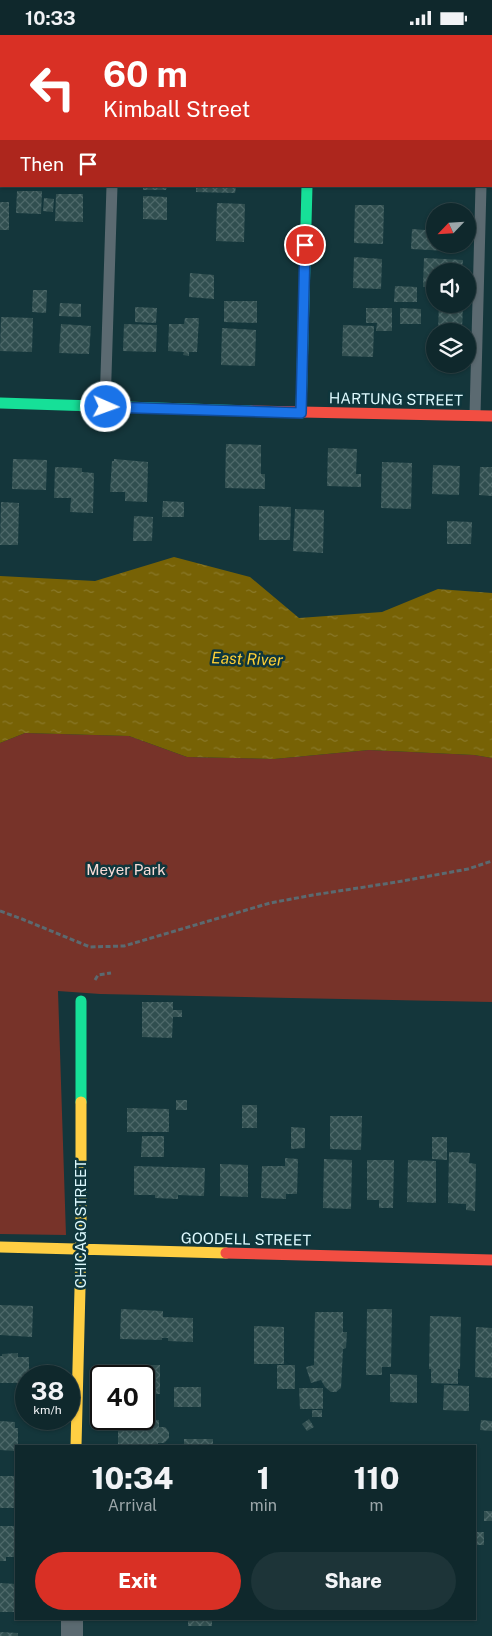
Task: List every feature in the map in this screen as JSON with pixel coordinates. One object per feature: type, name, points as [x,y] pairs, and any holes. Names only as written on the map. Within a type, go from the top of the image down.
[{"type":"street","points":[[301,413],[307,187]]},
{"type":"street","name":"HARTUNG STREET","points":[[0,403],[301,413],[492,416]]},
{"type":"street","name":"CHICAGO STREET","points":[[76,1445],[81,1249],[81,1001]]},
{"type":"street","name":"GOODELL STREET","points":[[0,1247],[492,1260]]},
{"type":"street","points":[[72,1620],[72,1636]]},
{"type":"lane","points":[[106,407],[112,187]]},
{"type":"lane","points":[[475,415],[481,187]]},
{"type":"path","points":[[0,911],[90,947],[124,946],[270,903],[468,869],[492,861]]},
{"type":"green space","name":"Meyer Park","points":[[25,733],[129,736],[187,757],[274,759],[369,750],[474,755],[492,758],[492,1002],[100,994],[58,991],[66,1235],[0,1234],[0,743]]},
{"type":"water","name":"East River","points":[[174,557],[250,577],[299,618],[382,612],[438,589],[492,593],[492,758],[474,755],[369,750],[274,759],[187,757],[129,736],[25,733],[0,743],[0,576],[95,581]]},
{"type":"building","points":[[143,187],[167,187],[166,190],[143,190]]},
{"type":"building","points":[[196,187],[236,187],[235,193],[196,192]]},
{"type":"building","points":[[17,191],[42,191],[41,214],[16,213]]},
{"type":"building","points":[[56,194],[83,194],[83,222],[55,221]]},
{"type":"building","points":[[143,196],[167,197],[167,220],[143,219]]},
{"type":"building","points":[[44,198],[54,199],[53,212],[43,211]]},
{"type":"building","points":[[0,202],[9,202],[9,230],[0,230]]},
{"type":"building","points":[[217,203],[245,204],[244,242],[216,241]]},
{"type":"building","points":[[355,205],[384,205],[383,244],[354,243]]},
{"type":"building","points":[[426,223],[426,250],[411,249],[412,229],[425,230]]},
{"type":"building","points":[[354,257],[382,259],[381,289],[353,288]]},
{"type":"building","points":[[424,258],[463,260],[463,263],[426,263],[426,287],[423,287]]},
{"type":"building","points":[[190,273],[214,275],[214,299],[189,297]]},
{"type":"building","points":[[395,286],[417,287],[417,302],[394,302]]},
{"type":"building","points":[[33,290],[47,290],[46,313],[32,312]]},
{"type":"building","points":[[224,301],[257,301],[257,323],[224,322]]},
{"type":"building","points":[[60,303],[81,304],[81,317],[59,316]]},
{"type":"building","points":[[135,307],[157,308],[156,323],[135,322]]},
{"type":"building","points":[[366,308],[392,308],[392,331],[376,331],[377,323],[366,323]]},
{"type":"building","points":[[400,308],[421,309],[421,324],[400,324]]},
{"type":"building","points":[[439,313],[463,313],[462,323],[438,323]]},
{"type":"building","points":[[1,317],[33,318],[32,352],[0,351]]},
{"type":"building","points":[[185,318],[199,318],[197,352],[189,352],[189,356],[183,355],[184,352],[168,351],[169,324],[184,324]]},
{"type":"building","points":[[61,324],[91,326],[89,354],[59,353]]},
{"type":"building","points":[[124,324],[157,325],[156,352],[123,351]]},
{"type":"building","points":[[343,325],[374,326],[373,357],[342,356]]},
{"type":"building","points":[[222,328],[256,330],[255,366],[221,365]]},
{"type":"building","points":[[226,444],[261,445],[261,474],[265,474],[265,489],[225,488]]},
{"type":"building","points":[[328,448],[357,449],[356,474],[361,474],[361,487],[327,486]]},
{"type":"building","points":[[13,459],[47,460],[46,490],[12,489]]},
{"type":"building","points":[[114,459],[148,462],[147,502],[125,501],[125,492],[110,492],[112,461]]},
{"type":"building","points":[[382,462],[412,463],[411,509],[381,508]]},
{"type":"building","points":[[433,465],[460,466],[459,495],[432,494]]},
{"type":"building","points":[[55,467],[82,468],[82,472],[94,473],[93,513],[70,512],[71,498],[54,498]]},
{"type":"building","points":[[480,467],[492,467],[492,496],[479,495]]},
{"type":"building","points":[[163,501],[184,502],[184,517],[162,517]]},
{"type":"building","points":[[1,502],[19,503],[18,545],[0,545]]},
{"type":"building","points":[[259,506],[291,507],[290,540],[259,540]]},
{"type":"building","points":[[295,509],[324,510],[323,553],[293,551]]},
{"type":"building","points":[[134,516],[153,517],[152,541],[133,541]]},
{"type":"building","points":[[447,521],[472,522],[471,544],[447,544]]},
{"type":"building","points":[[142,1002],[173,1002],[173,1010],[182,1010],[182,1017],[173,1017],[172,1038],[142,1037]]},
{"type":"building","points":[[176,1100],[187,1100],[187,1110],[176,1110]]},
{"type":"building","points":[[242,1105],[257,1105],[257,1128],[242,1128]]},
{"type":"building","points":[[127,1108],[169,1109],[169,1132],[127,1132]]},
{"type":"building","points":[[330,1116],[362,1116],[361,1150],[330,1149]]},
{"type":"building","points":[[291,1127],[305,1128],[305,1148],[291,1149]]},
{"type":"building","points":[[142,1136],[164,1136],[164,1157],[141,1157]]},
{"type":"building","points":[[432,1137],[447,1137],[447,1160],[432,1159]]},
{"type":"building","points":[[449,1152],[470,1153],[469,1163],[476,1164],[475,1211],[466,1210],[466,1204],[448,1203]]},
{"type":"building","points":[[285,1158],[298,1159],[297,1194],[286,1194],[286,1199],[261,1198],[262,1166],[285,1166]]},
{"type":"building","points":[[324,1159],[352,1160],[351,1209],[323,1208]]},
{"type":"building","points":[[367,1160],[394,1160],[393,1208],[379,1208],[379,1200],[367,1200]]},
{"type":"building","points":[[408,1160],[436,1161],[436,1203],[407,1202]]},
{"type":"building","points":[[220,1164],[248,1165],[248,1197],[220,1196]]},
{"type":"building","points":[[134,1166],[205,1168],[204,1196],[178,1195],[178,1199],[155,1198],[155,1195],[134,1195]]},
{"type":"building","points":[[0,1305],[33,1306],[32,1337],[0,1335]]},
{"type":"building","points":[[121,1309],[163,1311],[163,1317],[193,1318],[193,1342],[168,1341],[168,1338],[162,1338],[162,1340],[120,1339]]},
{"type":"building","points":[[367,1309],[392,1309],[391,1367],[382,1367],[382,1375],[366,1375]]},
{"type":"building","points":[[315,1312],[343,1312],[343,1332],[347,1332],[346,1348],[343,1349],[341,1388],[336,1392],[331,1392],[321,1380],[311,1383],[306,1367],[314,1365]]},
{"type":"building","points":[[430,1316],[461,1317],[458,1384],[431,1383],[431,1369],[429,1369]]},
{"type":"building","points":[[254,1326],[284,1327],[284,1364],[254,1364]]},
{"type":"building","points":[[476,1327],[492,1328],[492,1378],[475,1377]]},
{"type":"building","points":[[18,1353],[18,1357],[29,1357],[29,1365],[15,1365],[15,1383],[0,1383],[0,1356],[2,1354]]},
{"type":"building","points":[[155,1365],[160,1365],[160,1394],[155,1394]]},
{"type":"building","points":[[277,1365],[295,1365],[295,1389],[277,1389]]},
{"type":"building","points":[[390,1374],[417,1375],[417,1403],[390,1402]]},
{"type":"building","points":[[444,1385],[469,1386],[469,1411],[443,1410]]},
{"type":"building","points":[[174,1387],[201,1387],[201,1407],[174,1407]]},
{"type":"building","points":[[299,1388],[323,1388],[323,1409],[300,1409]]},
{"type":"building","points":[[312,1410],[322,1410],[322,1417],[312,1417]]},
{"type":"building","points":[[309,1419],[314,1427],[307,1431],[302,1424]]},
{"type":"building","points":[[155,1420],[159,1420],[159,1427],[165,1427],[169,1432],[169,1438],[164,1443],[158,1443],[158,1445],[118,1445],[118,1430],[155,1430]]},
{"type":"building","points":[[481,1420],[492,1421],[492,1431],[480,1430]]},
{"type":"building","points":[[0,1421],[15,1422],[15,1430],[18,1430],[18,1445],[15,1445],[15,1451],[0,1450]]},
{"type":"building","points":[[184,1439],[213,1439],[213,1445],[184,1445]]},
{"type":"building","points":[[0,1476],[15,1476],[15,1508],[0,1508]]},
{"type":"building","points":[[484,1511],[492,1511],[492,1521],[484,1521]]},
{"type":"building","points":[[0,1526],[15,1526],[15,1557],[6,1557],[6,1561],[0,1561]]},
{"type":"building","points":[[476,1532],[484,1532],[484,1545],[476,1545]]},
{"type":"building","points":[[0,1583],[15,1584],[15,1612],[0,1612]]},
{"type":"building","points":[[188,1620],[212,1620],[212,1626],[188,1626]]},
{"type":"building","points":[[0,1632],[18,1633],[18,1636],[0,1636]]},
{"type":"traffic: fast","points":[[301,413],[307,187]]},
{"type":"traffic: fast","points":[[0,403],[251,411]]},
{"type":"traffic: fast","points":[[81,1001],[81,1102]]},
{"type":"traffic: slow","points":[[76,1445],[81,1249],[81,1102]]},
{"type":"traffic: slow","points":[[0,1247],[226,1253]]},
{"type":"traffic: jam","points":[[251,411],[492,416]]},
{"type":"traffic: jam","points":[[226,1253],[492,1260]]},
{"type":"route","points":[[106,407],[301,413],[305,245]]}]
